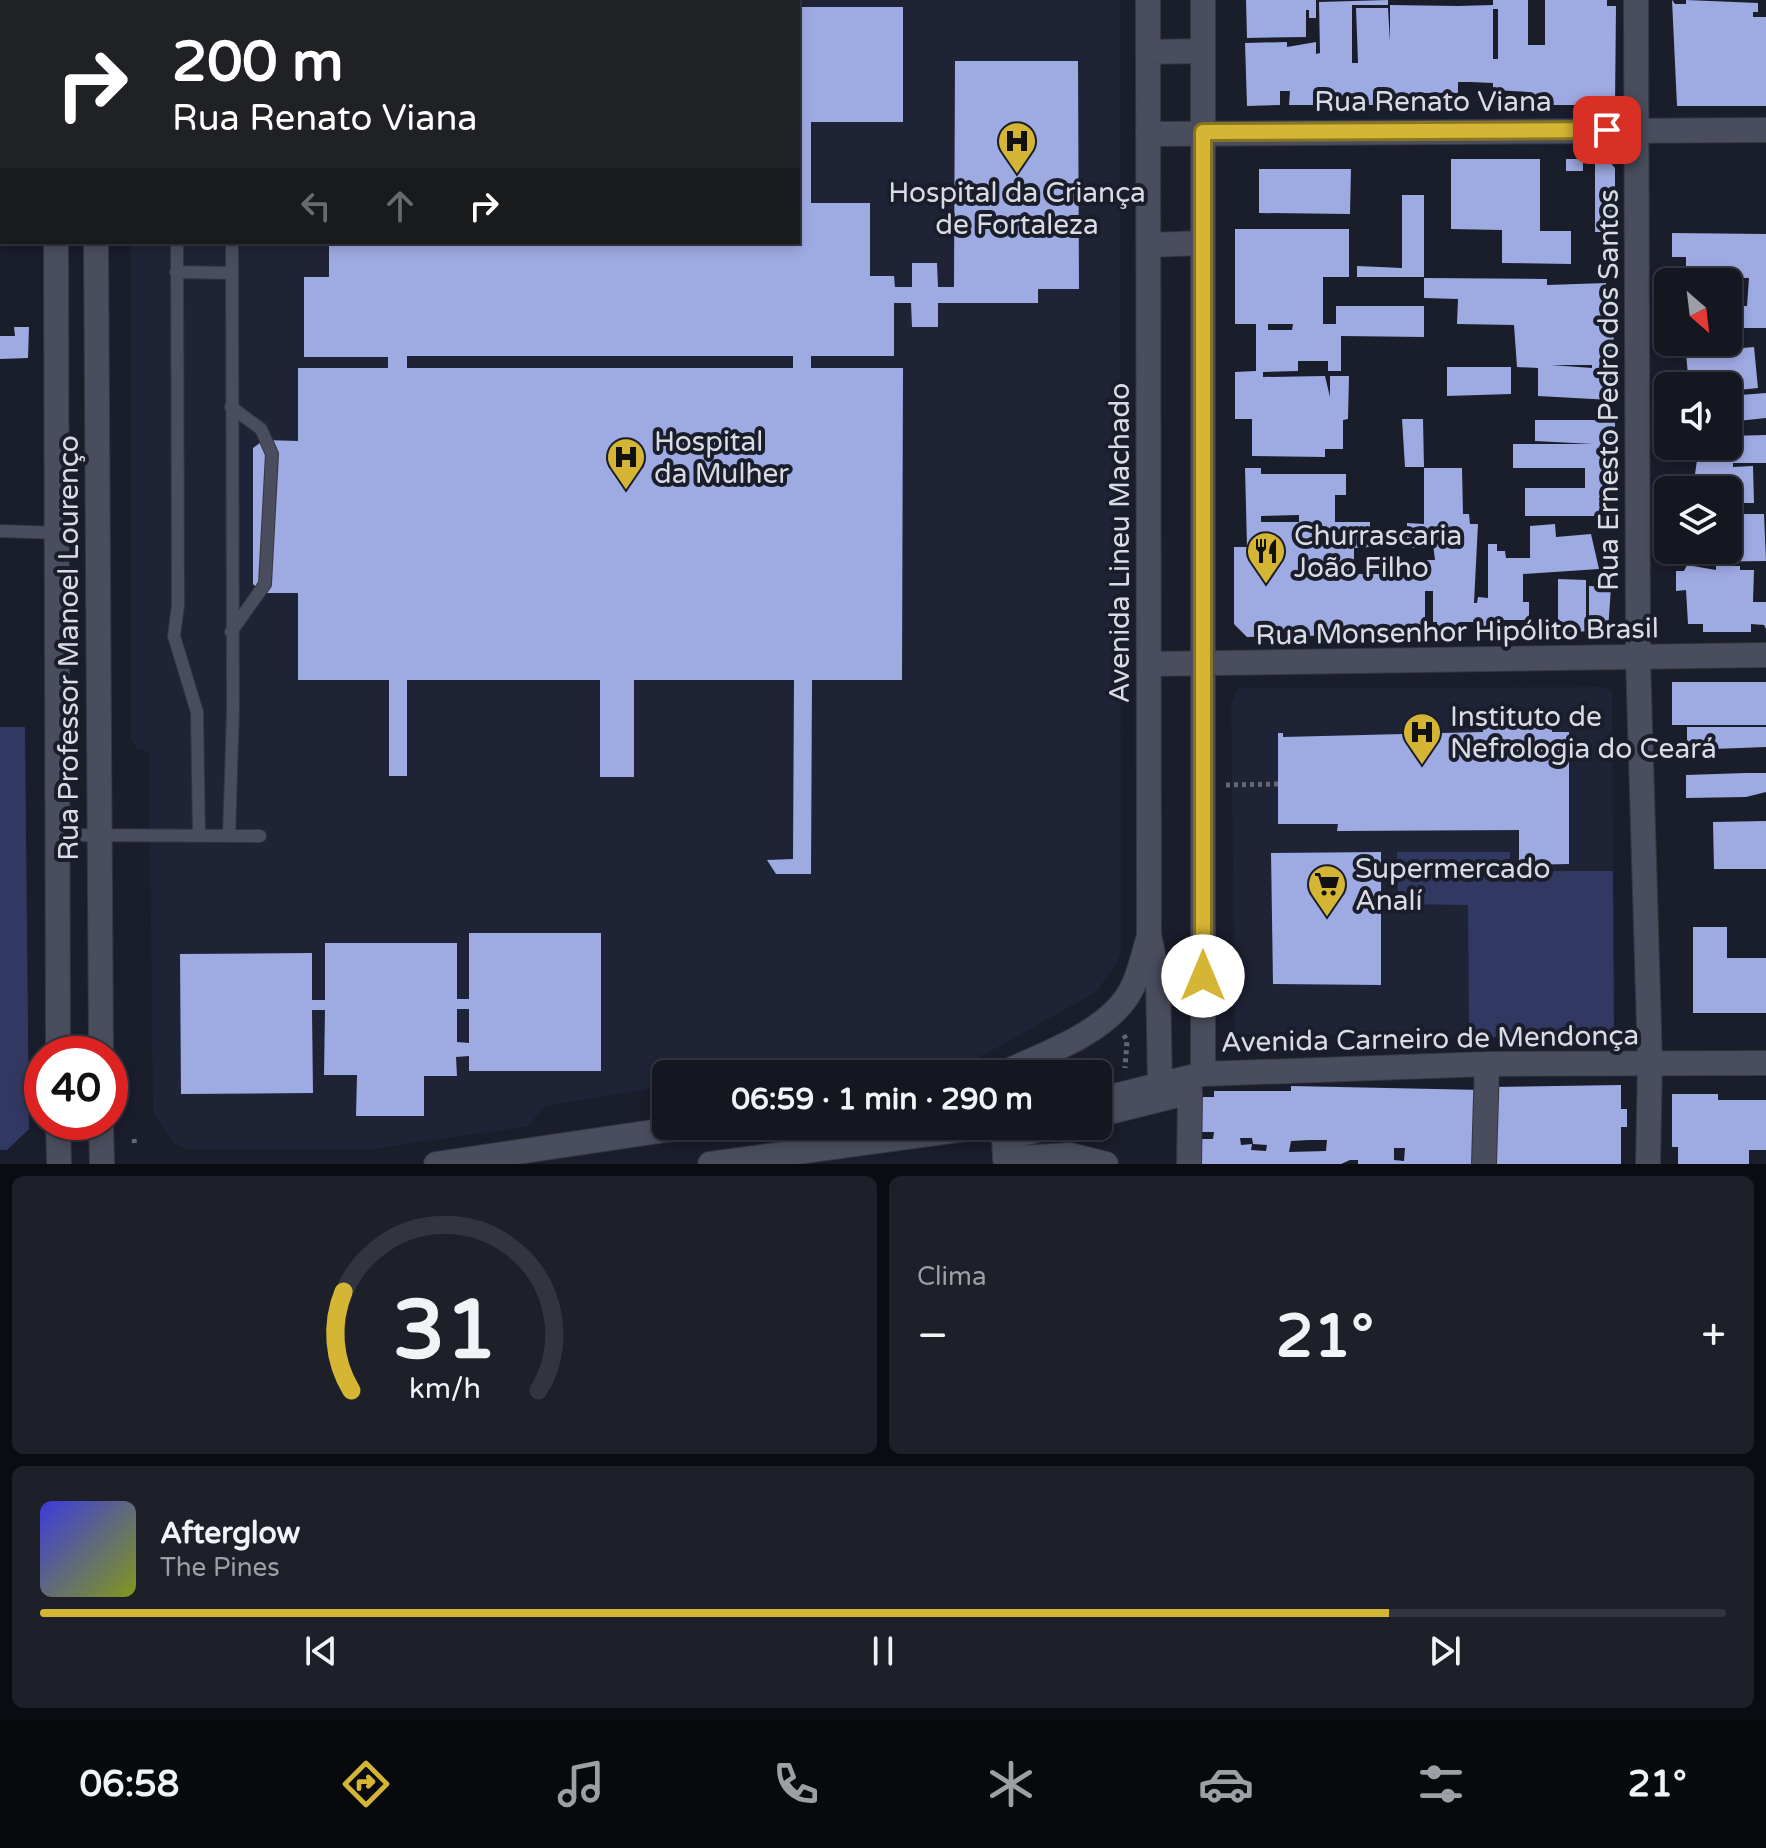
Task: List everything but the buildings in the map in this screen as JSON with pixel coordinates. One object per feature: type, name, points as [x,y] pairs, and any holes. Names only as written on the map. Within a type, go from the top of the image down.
[{"type":"street","name":"Avenida Lineu Machado","points":[[1148,0],[1149,935],[1158,977],[1160,1084]]},
{"type":"street","points":[[1203,0],[1203,1074]]},
{"type":"street","name":"Rua Ernesto Pedro dos Santos","points":[[1636,0],[1638,658],[1650,1062],[1648,1164]]},
{"type":"street","points":[[1148,52],[1203,51]]},
{"type":"street","name":"Rua Renato Viana","points":[[1148,134],[1766,130]]},
{"type":"street","points":[[1150,245],[1202,243]]},
{"type":"street","name":"Rua Professor Manoel Lourenço","points":[[56,244],[58,1036]]},
{"type":"street","name":"Rua Professor Manoel Lourenço","points":[[96,244],[101,1036]]},
{"type":"street","name":"Rua Monsenhor Hipólito Brasil","points":[[1149,664],[1766,655]]},
{"type":"street","points":[[1029,1060],[1095,1027],[1112,1014],[1135,982],[1149,935]]},
{"type":"street","name":"Avenida Carneiro de Mendonça","points":[[1112,1096],[1203,1074],[1487,1064],[1766,1063]]},
{"type":"street","points":[[1484,1164],[1487,1064]]},
{"type":"street","points":[[1112,1112],[1190,1092],[1189,1164]]},
{"type":"street","points":[[436,1164],[652,1132]]},
{"type":"street","points":[[58,1140],[59,1164]]},
{"type":"street","points":[[101,1140],[102,1164]]},
{"type":"street","points":[[710,1164],[885,1140]]},
{"type":"street","points":[[1004,1140],[1005,1159],[1070,1155],[1106,1164]]},
{"type":"lane","points":[[177,244],[178,605],[174,636],[197,712],[199,836]]},
{"type":"lane","points":[[229,836],[233,711],[232,244]]},
{"type":"lane","points":[[176,272],[232,273]]},
{"type":"lane","points":[[231,407],[261,429],[272,454],[265,584],[231,633]]},
{"type":"lane","points":[[0,531],[59,533]]},
{"type":"lane","points":[[57,835],[260,836]]},
{"type":"path","points":[[1225,785],[1278,784]]},
{"type":"path","points":[[1125,1077],[1127,1041]]},
{"type":"path","points":[[134,1139],[135,1147]]},
{"type":"shaded area","name":"Hospital da Mulher","points":[[800,0],[1120,0],[1121,950],[1116,964],[1096,992],[975,1060],[652,1060],[652,1089],[546,1106],[528,1126],[373,1149],[188,1150],[174,1143],[153,1113],[149,752],[137,749],[131,740],[131,244],[800,244]]},
{"type":"shaded area","points":[[1603,687],[1612,692],[1613,871],[1510,871],[1510,852],[1468,905],[1469,1037],[1235,1034],[1231,704],[1238,688]]},
{"type":"shaded area","points":[[0,727],[25,727],[28,1036],[24,1036],[24,1134],[7,1150],[0,1150]]},
{"type":"shaded area","points":[[1397,852],[1510,852],[1510,871],[1613,871],[1614,1030],[1606,1037],[1469,1037],[1468,905],[1398,904]]},
{"type":"place","name":"Hospital da Criança de Fortaleza","points":[[1017,175]]},
{"type":"place","name":"Hospital da Mulher","points":[[626,491]]},
{"type":"place","name":"Churrascaria João Filho","points":[[1266,585]]},
{"type":"place","name":"Instituto de Nefrologia do Ceará","points":[[1422,766]]},
{"type":"place","name":"Supermercado Analí","points":[[1327,918]]},
{"type":"route","points":[[1203,976],[1203,132],[1607,130]]}]
